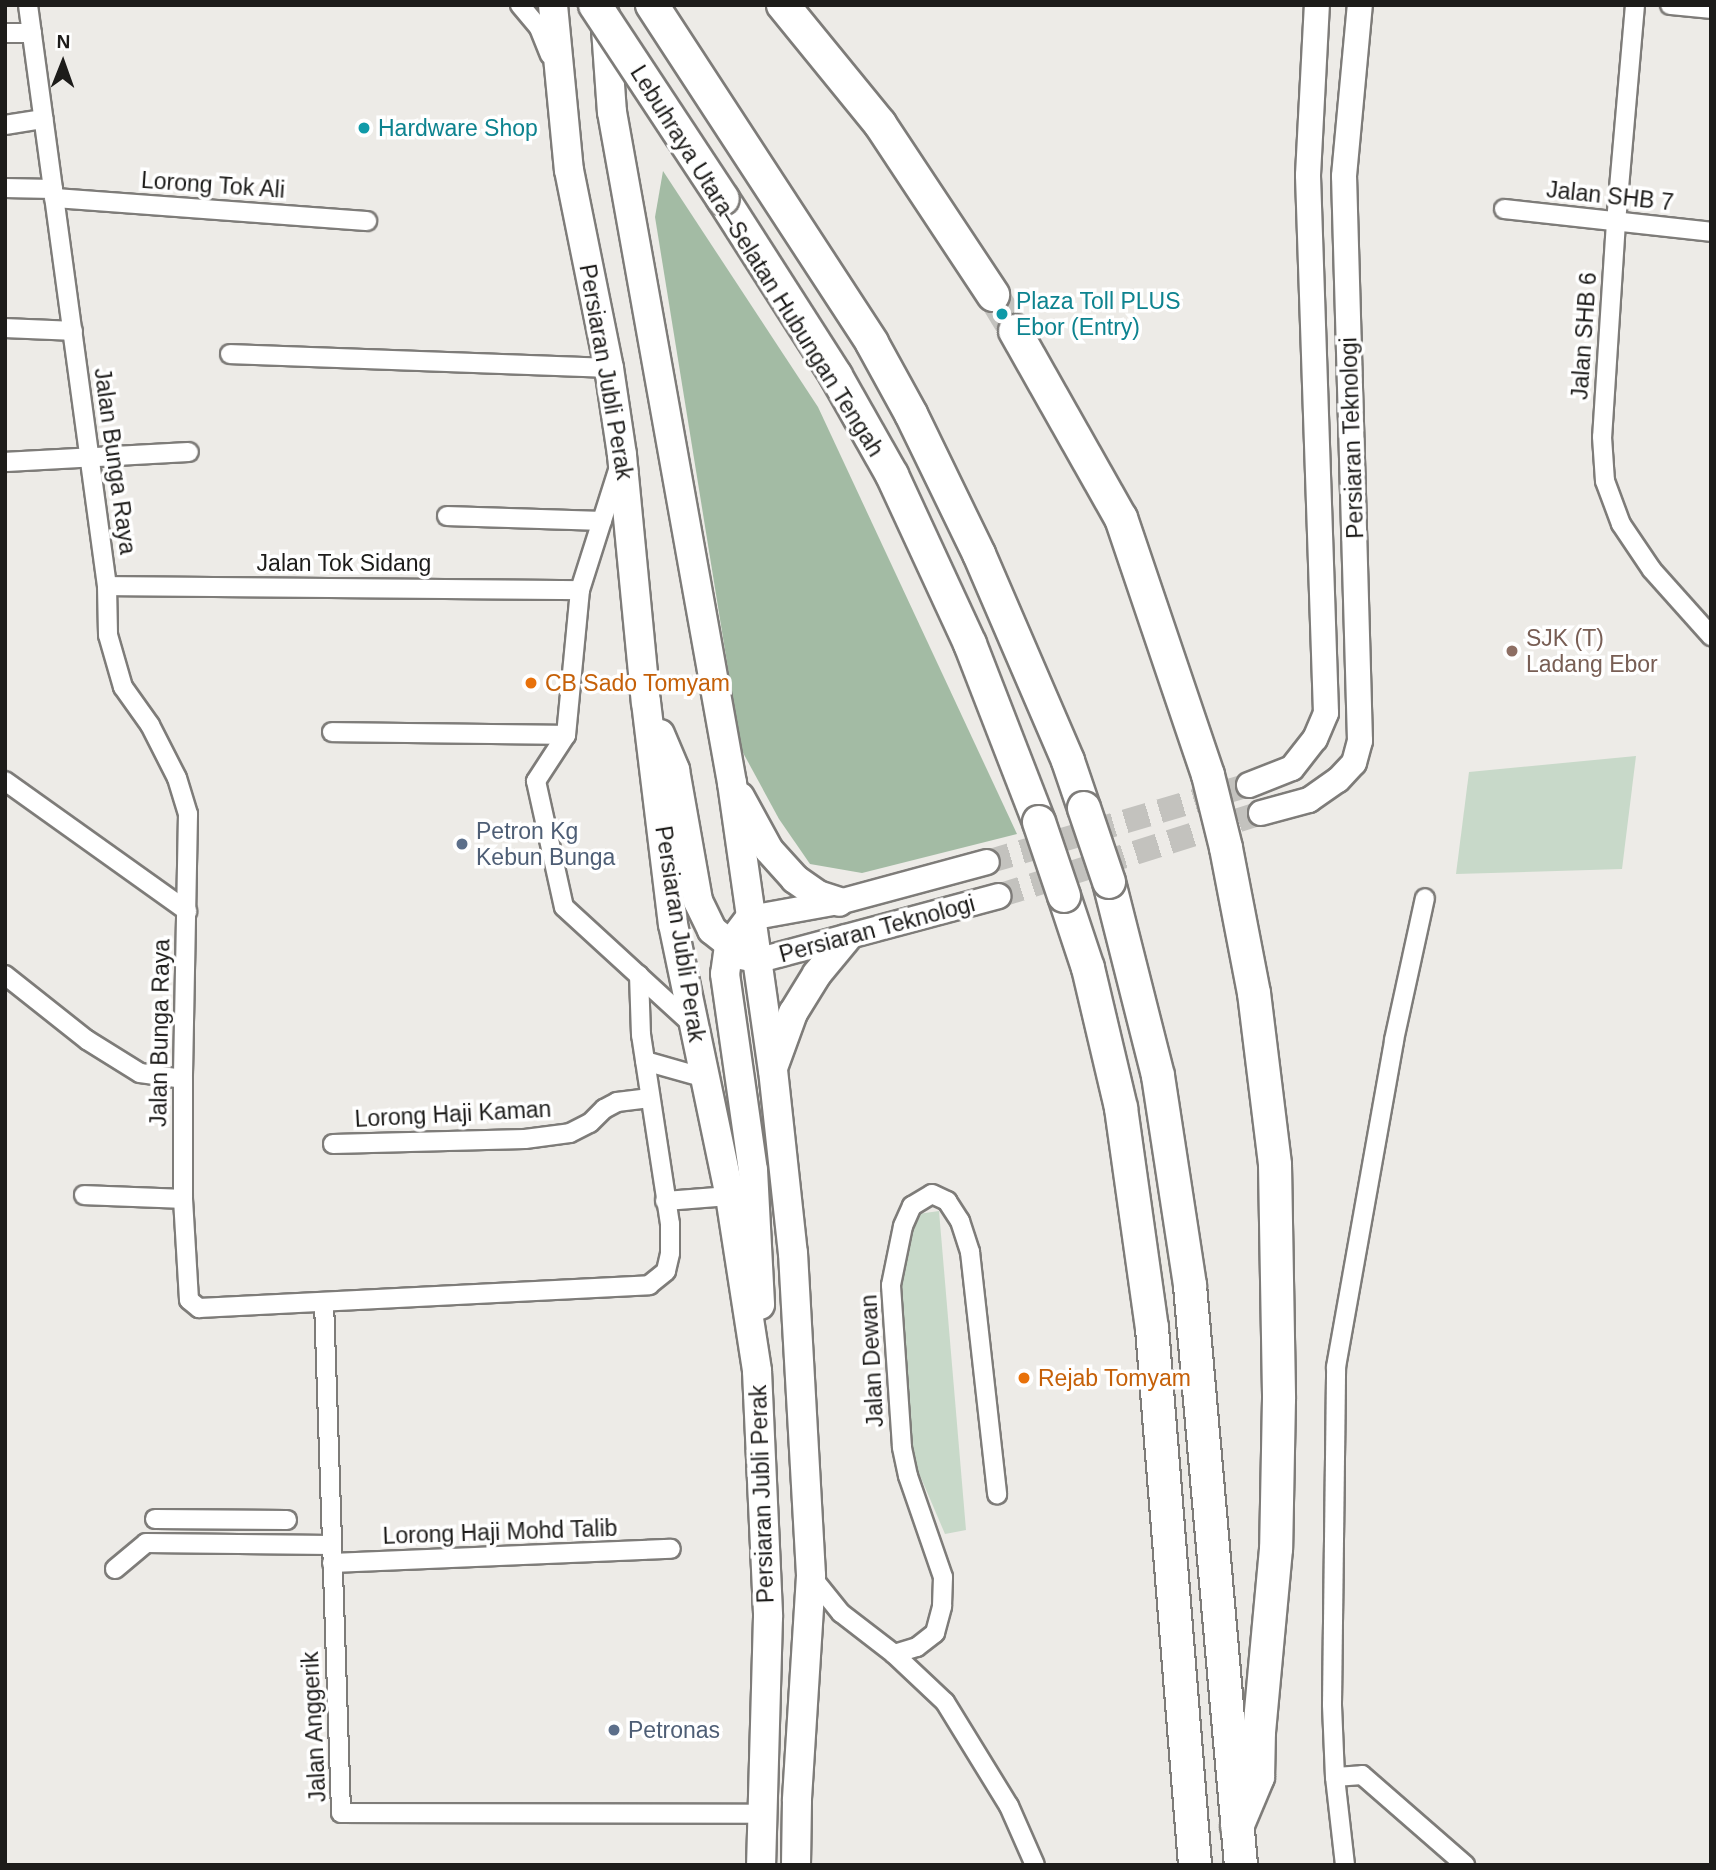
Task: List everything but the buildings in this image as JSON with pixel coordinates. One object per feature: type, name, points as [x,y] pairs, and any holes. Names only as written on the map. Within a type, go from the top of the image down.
[{"type":"highway","name":"Lebuhraya Utara–Selatan Hubungan Tengah","points":[[595,5],[836,376],[892,475],[970,644],[1038,822],[1088,968],[1121,1108],[1152,1328],[1195,1865]]},
{"type":"highway","name":"Lebuhraya Utara–Selatan Hubungan Tengah","points":[[652,5],[872,343],[911,414],[984,566],[1068,761],[1109,882],[1158,1076],[1190,1286],[1241,1865]]},
{"type":"highway","points":[[783,5],[880,124],[993,295]]},
{"type":"highway","points":[[1015,331],[1121,518],[1208,775],[1226,848],[1254,993],[1275,1165],[1279,1399],[1276,1522],[1258,1777],[1237,1827]]},
{"type":"main road","name":"Persiaran Jubli Perak","points":[[553,5],[569,170],[609,368],[622,455],[646,702],[673,924],[730,1196],[757,1371],[768,1618],[761,1865]]},
{"type":"main road","name":"Persiaran Jubli Perak","points":[[604,5],[612,113],[732,782],[773,1070],[793,1253],[811,1576],[797,1801],[796,1865]]},
{"type":"main road","name":"Persiaran Teknologi","points":[[1248,785],[1292,768],[1315,739],[1326,713],[1308,175],[1317,5]]},
{"type":"main road","name":"Persiaran Teknologi","points":[[1261,813],[1309,800],[1338,780],[1354,763],[1360,741],[1344,176],[1360,5]]},
{"type":"main road","points":[[646,702],[675,770],[698,901],[712,930],[729,946],[756,961]]},
{"type":"main road","points":[[732,782],[769,850],[795,879],[818,895],[839,902]]},
{"type":"main road","name":"Persiaran Teknologi","points":[[750,918],[839,902],[987,862]]},
{"type":"main road","name":"Persiaran Teknologi","points":[[756,961],[998,896]]},
{"type":"main road","points":[[750,918],[729,946],[725,974],[754,1170],[761,1294],[757,1371]]},
{"type":"main road","points":[[773,1070],[793,1013],[817,974],[846,939]]},
{"type":"street","name":"Jalan Bunga Raya","points":[[28,5],[107,586],[108,635],[123,687],[150,725],[177,778],[188,814],[183,1199],[186,1286],[189,1300],[199,1308],[649,1285],[666,1271],[670,1253],[645,1061],[639,975]]},
{"type":"street","points":[[520,5],[539,28],[563,88]]},
{"type":"street","name":"Jalan SHB 6","points":[[1635,5],[1616,222],[1602,437],[1605,481],[1621,524],[1652,570],[1711,636]]},
{"type":"street","points":[[1671,5],[1711,9]]},
{"type":"street","points":[[5,33],[32,33]]},
{"type":"street","points":[[5,125],[44,119]]},
{"type":"street","name":"Lorong Tok Ali","points":[[5,188],[367,221]]},
{"type":"street","name":"Jalan SHB 7","points":[[1504,209],[1711,232]]},
{"type":"street","points":[[5,328],[73,331]]},
{"type":"street","points":[[230,354],[609,368]]},
{"type":"street","points":[[5,461],[189,452]]},
{"type":"street","points":[[622,455],[580,590],[566,735],[536,781],[564,907],[694,1026]]},
{"type":"street","points":[[447,516],[602,521]]},
{"type":"street","name":"Jalan Tok Sidang","points":[[107,586],[580,590]]},
{"type":"street","points":[[332,732],[566,735]]},
{"type":"street","points":[[5,781],[187,911]]},
{"type":"street","points":[[1345,1865],[1335,1777],[1332,1704],[1336,1367],[1394,1040],[1425,898]]},
{"type":"street","points":[[5,975],[87,1040],[140,1073],[183,1079]]},
{"type":"street","points":[[645,1061],[705,1077]]},
{"type":"street","name":"Lorong Haji Kaman","points":[[333,1144],[524,1139],[570,1133],[590,1123],[604,1109],[617,1102],[650,1098]]},
{"type":"street","name":"Jalan Dewan","points":[[894,1654],[917,1647],[935,1633],[942,1606],[943,1577],[908,1476],[902,1447],[891,1286],[904,1226],[912,1206],[932,1194],[947,1201],[960,1221],[970,1252],[997,1494]]},
{"type":"street","points":[[84,1195],[183,1199]]},
{"type":"street","points":[[665,1201],[730,1196]]},
{"type":"street","name":"Jalan Anggerik","points":[[324,1302],[341,1813],[764,1814]]},
{"type":"street","points":[[155,1519],[287,1520]]},
{"type":"street","points":[[250,1544],[251,1520]]},
{"type":"street","points":[[115,1569],[146,1543],[331,1545]]},
{"type":"street","name":"Lorong Haji Mohd Talib","points":[[332,1563],[671,1549]]},
{"type":"street","points":[[811,1576],[841,1613],[894,1654],[945,1702],[1009,1806],[1035,1865]]},
{"type":"street","points":[[1335,1777],[1362,1774],[1465,1865]]},
{"type":"green space","points":[[663,171],[818,407],[1017,834],[862,873],[810,864],[779,819],[741,749],[655,217]]},
{"type":"green space","points":[[1636,756],[1622,869],[1456,874],[1469,772]]},
{"type":"green space","points":[[939,1211],[966,1530],[945,1534],[910,1452],[895,1280],[918,1214]]},
{"type":"tunnel","points":[[993,295],[1015,331]]},
{"type":"tunnel","points":[[987,862],[1249,785]]},
{"type":"tunnel","points":[[998,896],[1261,813]]},
{"type":"place","name":"Hardware Shop","points":[[364,128]]},
{"type":"place","name":"Plaza Toll PLUS Ebor (Entry)","points":[[1002,314]]},
{"type":"place","name":"SJK (T) Ladang Ebor","points":[[1512,651]]},
{"type":"place","name":"CB Sado Tomyam","points":[[531,683]]},
{"type":"place","name":"Petron Kg Kebun Bunga","points":[[462,844]]},
{"type":"place","name":"Rejab Tomyam","points":[[1024,1378]]},
{"type":"place","name":"Petronas","points":[[614,1730]]}]
